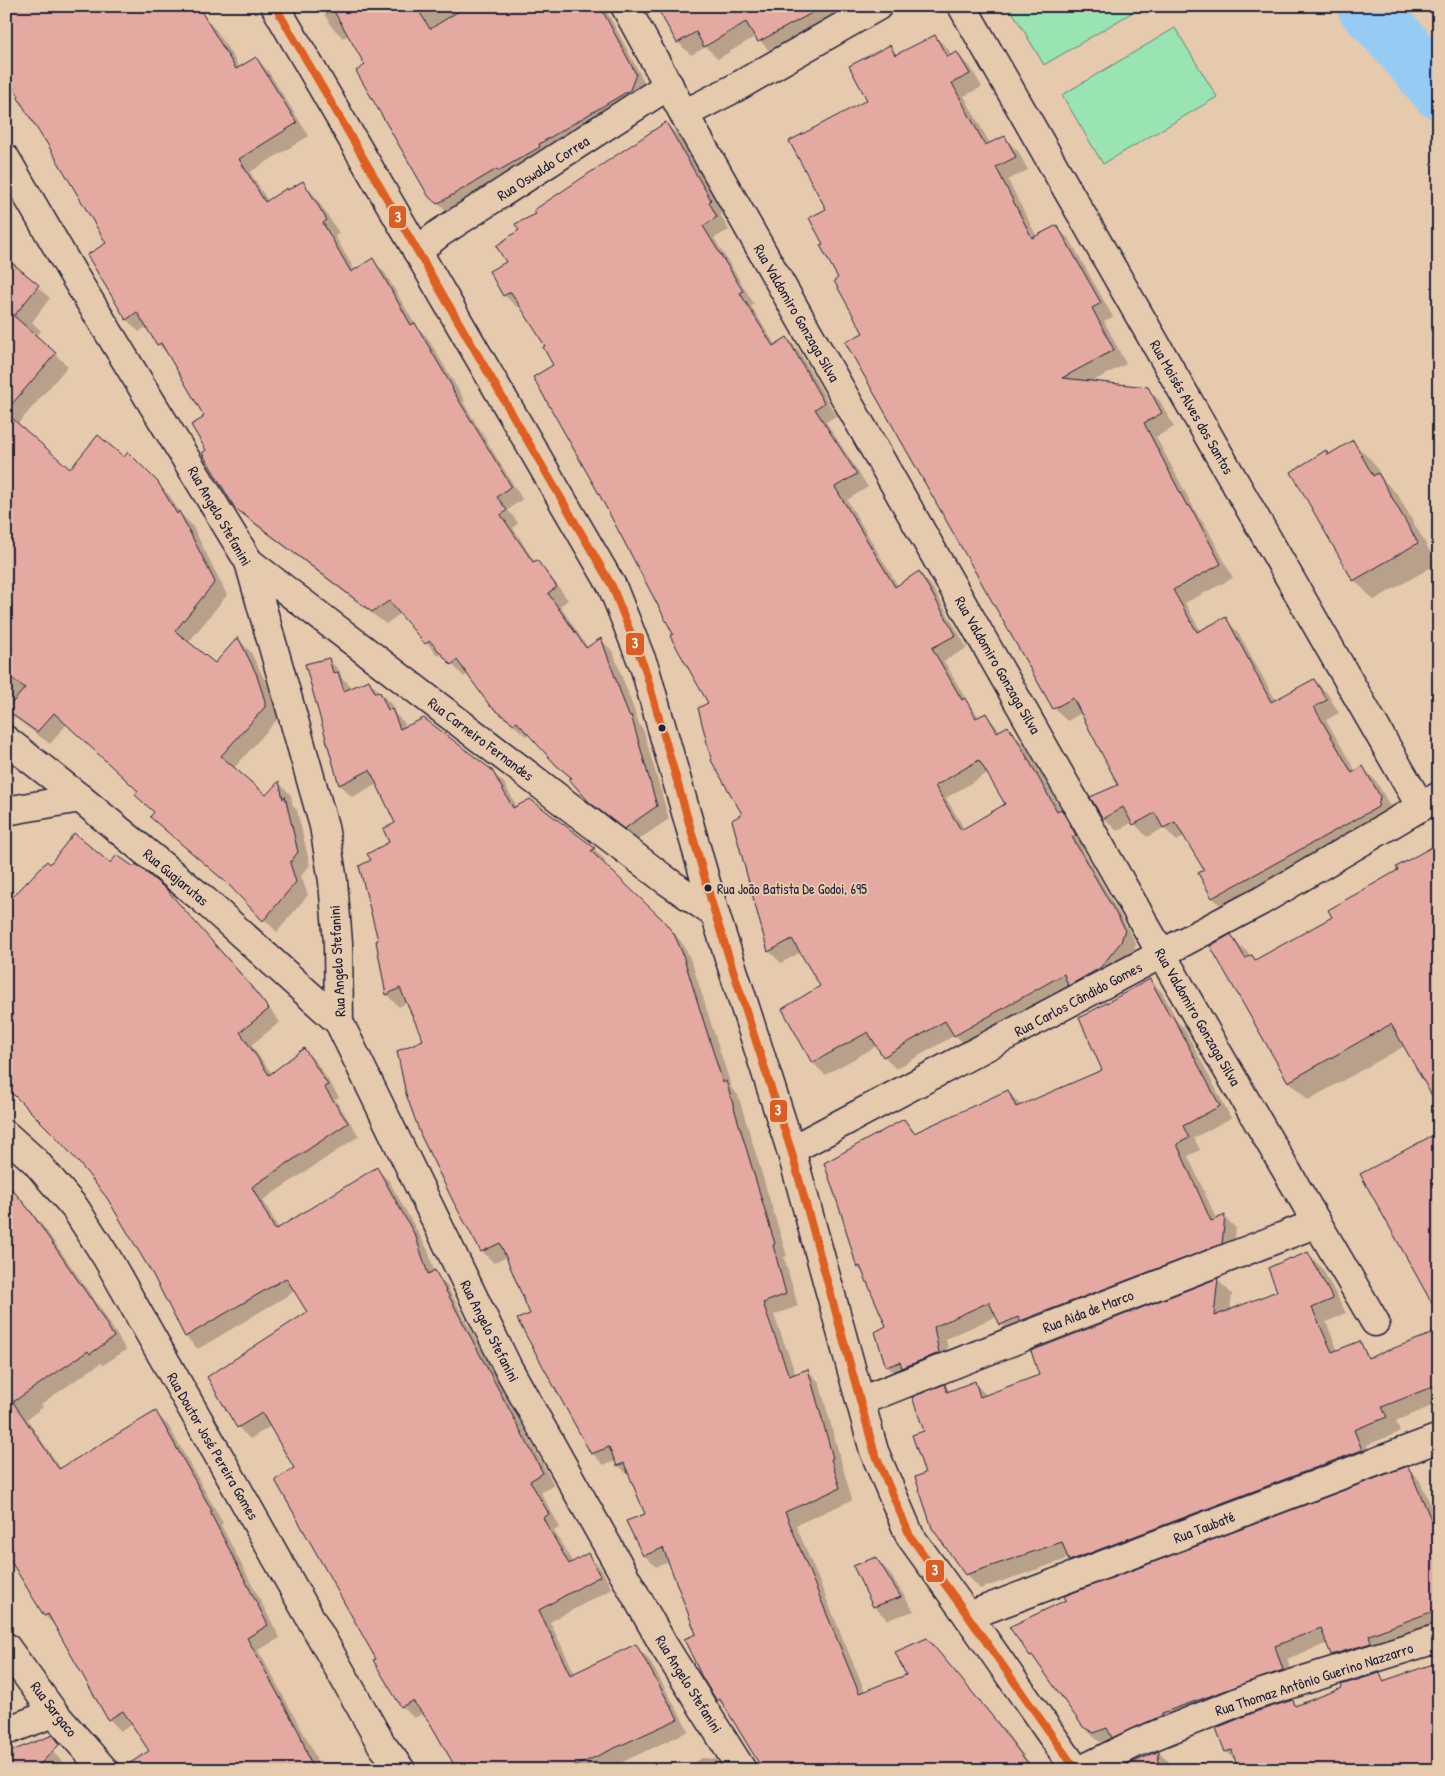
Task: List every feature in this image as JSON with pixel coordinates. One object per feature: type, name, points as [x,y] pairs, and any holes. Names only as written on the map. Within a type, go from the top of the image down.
[{"type":"street","points":[[274,6],[612,586],[645,669],[715,914],[791,1150],[874,1451],[910,1536],[1076,1770]]},
{"type":"street","name":"Rua Valdomiro Gonzaga Silva","points":[[625,6],[684,114],[1162,954],[1375,1322]]},
{"type":"street","points":[[684,114],[735,88],[878,6]]},
{"type":"street","name":"Rua Moisés Alves dos Santos","points":[[962,6],[1430,801]]},
{"type":"street","name":"Rua Oswaldo Correa","points":[[417,251],[440,233],[669,85]]},
{"type":"street","name":"Rua Angelo Stefanini","points":[[6,159],[249,562],[324,826],[333,880],[338,943],[339,1022],[507,1366],[664,1646],[742,1770]]},
{"type":"street","name":"Rua Carneiro Fernandes","points":[[249,562],[667,881],[715,914]]},
{"type":"street","name":"Rua Guajarutas","points":[[6,740],[204,900],[339,1022]]},
{"type":"street","points":[[6,811],[80,798]]},
{"type":"street","name":"Rua Carlos Cândido Gomes","points":[[791,1150],[1261,901],[1430,801]]},
{"type":"street","name":"Rua Doutor José Pereira Gomes","points":[[6,1135],[36,1162],[74,1208],[107,1258],[382,1746],[401,1770]]},
{"type":"street","name":"Rua Aida de Marco","points":[[861,1402],[1063,1320],[1317,1223]]},
{"type":"street","name":"Rua Taubaté","points":[[968,1616],[1439,1438]]},
{"type":"street","name":"Rua Thomaz Antônio Guerino Nazzarro","points":[[1080,1770],[1136,1743],[1253,1696],[1439,1638]]},
{"type":"street","name":"Rua Sargaco","points":[[6,1647],[54,1713],[104,1770]]},
{"type":"street","points":[[6,1731],[54,1713]]},
{"type":"green space","points":[[1009,6],[1143,6],[1044,65]]},
{"type":"green space","points":[[1175,28],[1217,97],[1103,164],[1062,95]]},
{"type":"building","points":[[6,6],[198,6],[236,69],[256,57],[297,123],[239,159],[265,202],[287,188],[288,190],[303,181],[327,220],[323,223],[351,272],[373,258],[411,325],[415,323],[452,389],[511,486],[497,497],[507,510],[501,515],[533,562],[537,560],[557,587],[548,593],[586,648],[601,638],[629,716],[631,715],[657,806],[624,829],[589,802],[569,779],[572,778],[556,765],[517,722],[514,724],[490,706],[457,660],[451,665],[430,641],[425,644],[389,601],[372,612],[235,508],[202,453],[206,450],[191,425],[204,416],[161,343],[157,345],[137,312],[126,320],[87,255],[106,243],[6,76]]},
{"type":"building","points":[[331,6],[416,6],[430,29],[467,6],[600,6],[636,74],[630,90],[539,144],[540,147],[498,171],[497,169],[437,204],[429,197],[356,71],[365,65]]},
{"type":"building","points":[[656,6],[825,6],[758,42],[746,22],[704,47],[696,32],[677,43]]},
{"type":"building","points":[[935,35],[947,57],[957,52],[970,74],[952,83],[985,145],[1005,136],[1016,157],[996,167],[1032,238],[1057,225],[1101,303],[1092,308],[1114,350],[1062,378],[1148,387],[1162,413],[1144,423],[1187,506],[1189,505],[1194,513],[1221,564],[1173,590],[1197,632],[1226,617],[1271,702],[1314,679],[1327,700],[1314,707],[1352,773],[1363,766],[1380,796],[1378,807],[1212,898],[1198,873],[1204,870],[1175,822],[1163,828],[1155,813],[1133,825],[1123,807],[1103,819],[1090,797],[1118,785],[1073,698],[1053,709],[845,342],[863,333],[834,281],[838,278],[820,245],[823,244],[809,218],[826,209],[789,141],[867,100],[849,66],[890,45],[895,55]]},
{"type":"building","points":[[666,122],[711,200],[709,202],[717,217],[703,226],[743,291],[740,293],[773,346],[787,337],[824,403],[815,409],[857,474],[835,487],[895,587],[919,571],[956,635],[932,648],[962,700],[965,698],[976,718],[986,713],[997,732],[1008,726],[1013,732],[1057,811],[1061,809],[1076,835],[1072,837],[1125,929],[1121,942],[1100,968],[1068,986],[1064,974],[954,1036],[945,1021],[883,1057],[868,1032],[812,1063],[782,1009],[820,986],[792,939],[768,952],[732,820],[742,814],[712,762],[698,708],[708,703],[670,636],[673,634],[599,494],[533,377],[553,365],[543,347],[545,346],[511,292],[503,296],[489,271],[506,262],[496,246],[519,230],[515,224],[536,214],[534,210]],"holes":[[[979,760],[1005,804],[961,830],[935,786]]]},
{"type":"building","points":[[6,258],[39,285],[14,316],[56,353],[6,411]]},
{"type":"building","points":[[6,413],[70,469],[98,435],[124,457],[128,452],[158,482],[177,514],[179,511],[215,582],[175,631],[215,663],[238,637],[256,673],[265,701],[265,707],[221,756],[266,795],[279,781],[283,799],[285,796],[298,852],[290,863],[296,882],[263,921],[228,884],[150,817],[154,812],[135,795],[138,791],[54,713],[37,732],[6,710],[25,688],[6,674]]},
{"type":"building","points":[[1353,440],[1373,476],[1378,473],[1418,543],[1353,581],[1291,472],[1326,450],[1328,455]]},
{"type":"building","points":[[329,658],[333,673],[338,672],[344,691],[369,680],[375,693],[380,692],[388,710],[392,709],[400,729],[424,718],[492,770],[513,808],[530,799],[595,848],[591,851],[663,920],[674,934],[682,952],[723,1083],[726,1081],[775,1244],[773,1245],[786,1294],[763,1303],[789,1376],[808,1369],[833,1458],[831,1459],[840,1488],[785,1512],[859,1693],[906,1675],[895,1652],[927,1638],[993,1717],[1033,1770],[763,1770],[720,1699],[717,1701],[703,1679],[684,1639],[696,1634],[663,1548],[643,1556],[626,1521],[645,1514],[624,1463],[617,1466],[609,1447],[591,1454],[517,1319],[530,1314],[500,1243],[481,1252],[421,1136],[406,1094],[397,1051],[423,1040],[400,988],[386,995],[376,941],[378,940],[359,866],[371,860],[367,854],[389,842],[383,829],[395,823],[370,770],[339,785],[305,664]]},
{"type":"building","points":[[74,833],[110,863],[117,855],[134,867],[136,864],[167,890],[246,980],[269,1009],[240,1032],[269,1075],[304,1048],[328,1085],[324,1087],[348,1123],[252,1187],[275,1230],[377,1167],[416,1237],[428,1274],[435,1270],[543,1473],[530,1481],[549,1514],[543,1518],[569,1564],[588,1553],[600,1576],[539,1610],[570,1675],[636,1644],[678,1719],[567,1770],[457,1770],[430,1723],[413,1701],[401,1707],[373,1660],[376,1659],[275,1480],[294,1468],[262,1413],[237,1428],[207,1377],[307,1312],[286,1278],[185,1337],[153,1275],[107,1198],[56,1137],[14,1095],[6,1094],[6,904],[47,861],[50,864]]},
{"type":"building","points":[[1439,843],[1439,1108],[1391,1024],[1288,1082],[1210,946],[1231,934],[1245,958],[1252,955],[1255,960],[1332,917],[1328,910],[1398,870],[1396,867]]},
{"type":"building","points":[[1150,979],[1170,1016],[1172,1015],[1220,1106],[1183,1126],[1189,1138],[1177,1144],[1211,1221],[1225,1215],[1222,1244],[1020,1321],[1018,1317],[1000,1325],[989,1302],[934,1327],[939,1353],[902,1368],[900,1362],[886,1367],[875,1332],[886,1326],[860,1266],[857,1268],[824,1163],[904,1119],[914,1133],[1008,1090],[1016,1107],[1102,1070],[1079,1018]]},
{"type":"building","points":[[1439,1132],[1439,1316],[1360,1174]]},
{"type":"building","points":[[6,1182],[31,1212],[91,1298],[114,1337],[90,1354],[88,1351],[13,1402],[59,1469],[156,1411],[212,1511],[210,1512],[268,1625],[247,1638],[300,1734],[313,1770],[119,1770],[149,1751],[123,1711],[108,1720],[48,1614],[44,1616],[7,1555],[10,1554],[6,1548]]},
{"type":"building","points":[[1308,1252],[1333,1299],[1312,1308],[1332,1352],[1360,1341],[1368,1358],[1439,1331],[1439,1384],[1382,1407],[1387,1417],[1354,1430],[1362,1450],[1069,1561],[1062,1542],[965,1575],[932,1528],[915,1477],[925,1473],[912,1435],[924,1431],[912,1397],[945,1384],[947,1392],[975,1381],[980,1397],[1039,1375],[1031,1351],[1218,1278],[1214,1316],[1277,1291],[1268,1268]]},
{"type":"building","points":[[1408,1466],[1439,1538],[1439,1609],[1369,1635],[1371,1643],[1331,1655],[1321,1628],[1275,1646],[1283,1670],[1162,1713],[1161,1716],[1112,1738],[1107,1728],[1094,1733],[1083,1727],[1032,1655],[1030,1656],[1009,1627],[1066,1600],[1064,1596]]},
{"type":"building","points":[[876,1557],[901,1597],[873,1607],[853,1566]]},
{"type":"building","points":[[1439,1662],[1439,1770],[1238,1770],[1232,1750],[1225,1752],[1216,1728],[1258,1711],[1293,1700],[1295,1706],[1342,1688],[1341,1685],[1380,1673],[1383,1681]]},
{"type":"building","points":[[53,1735],[60,1744],[34,1770],[6,1770],[6,1753]]},
{"type":"building","points":[[1159,1751],[1158,1770],[1127,1770],[1125,1766]]},
{"type":"waterway","points":[[1366,6],[1439,90]]},
{"type":"transit line","name":"3","points":[[275,6],[612,586],[645,669],[715,914],[791,1150],[874,1451],[910,1536],[1076,1770]]},
{"type":"place","name":"Rua João Batista De Godoi, 695","points":[[708,888]]}]
